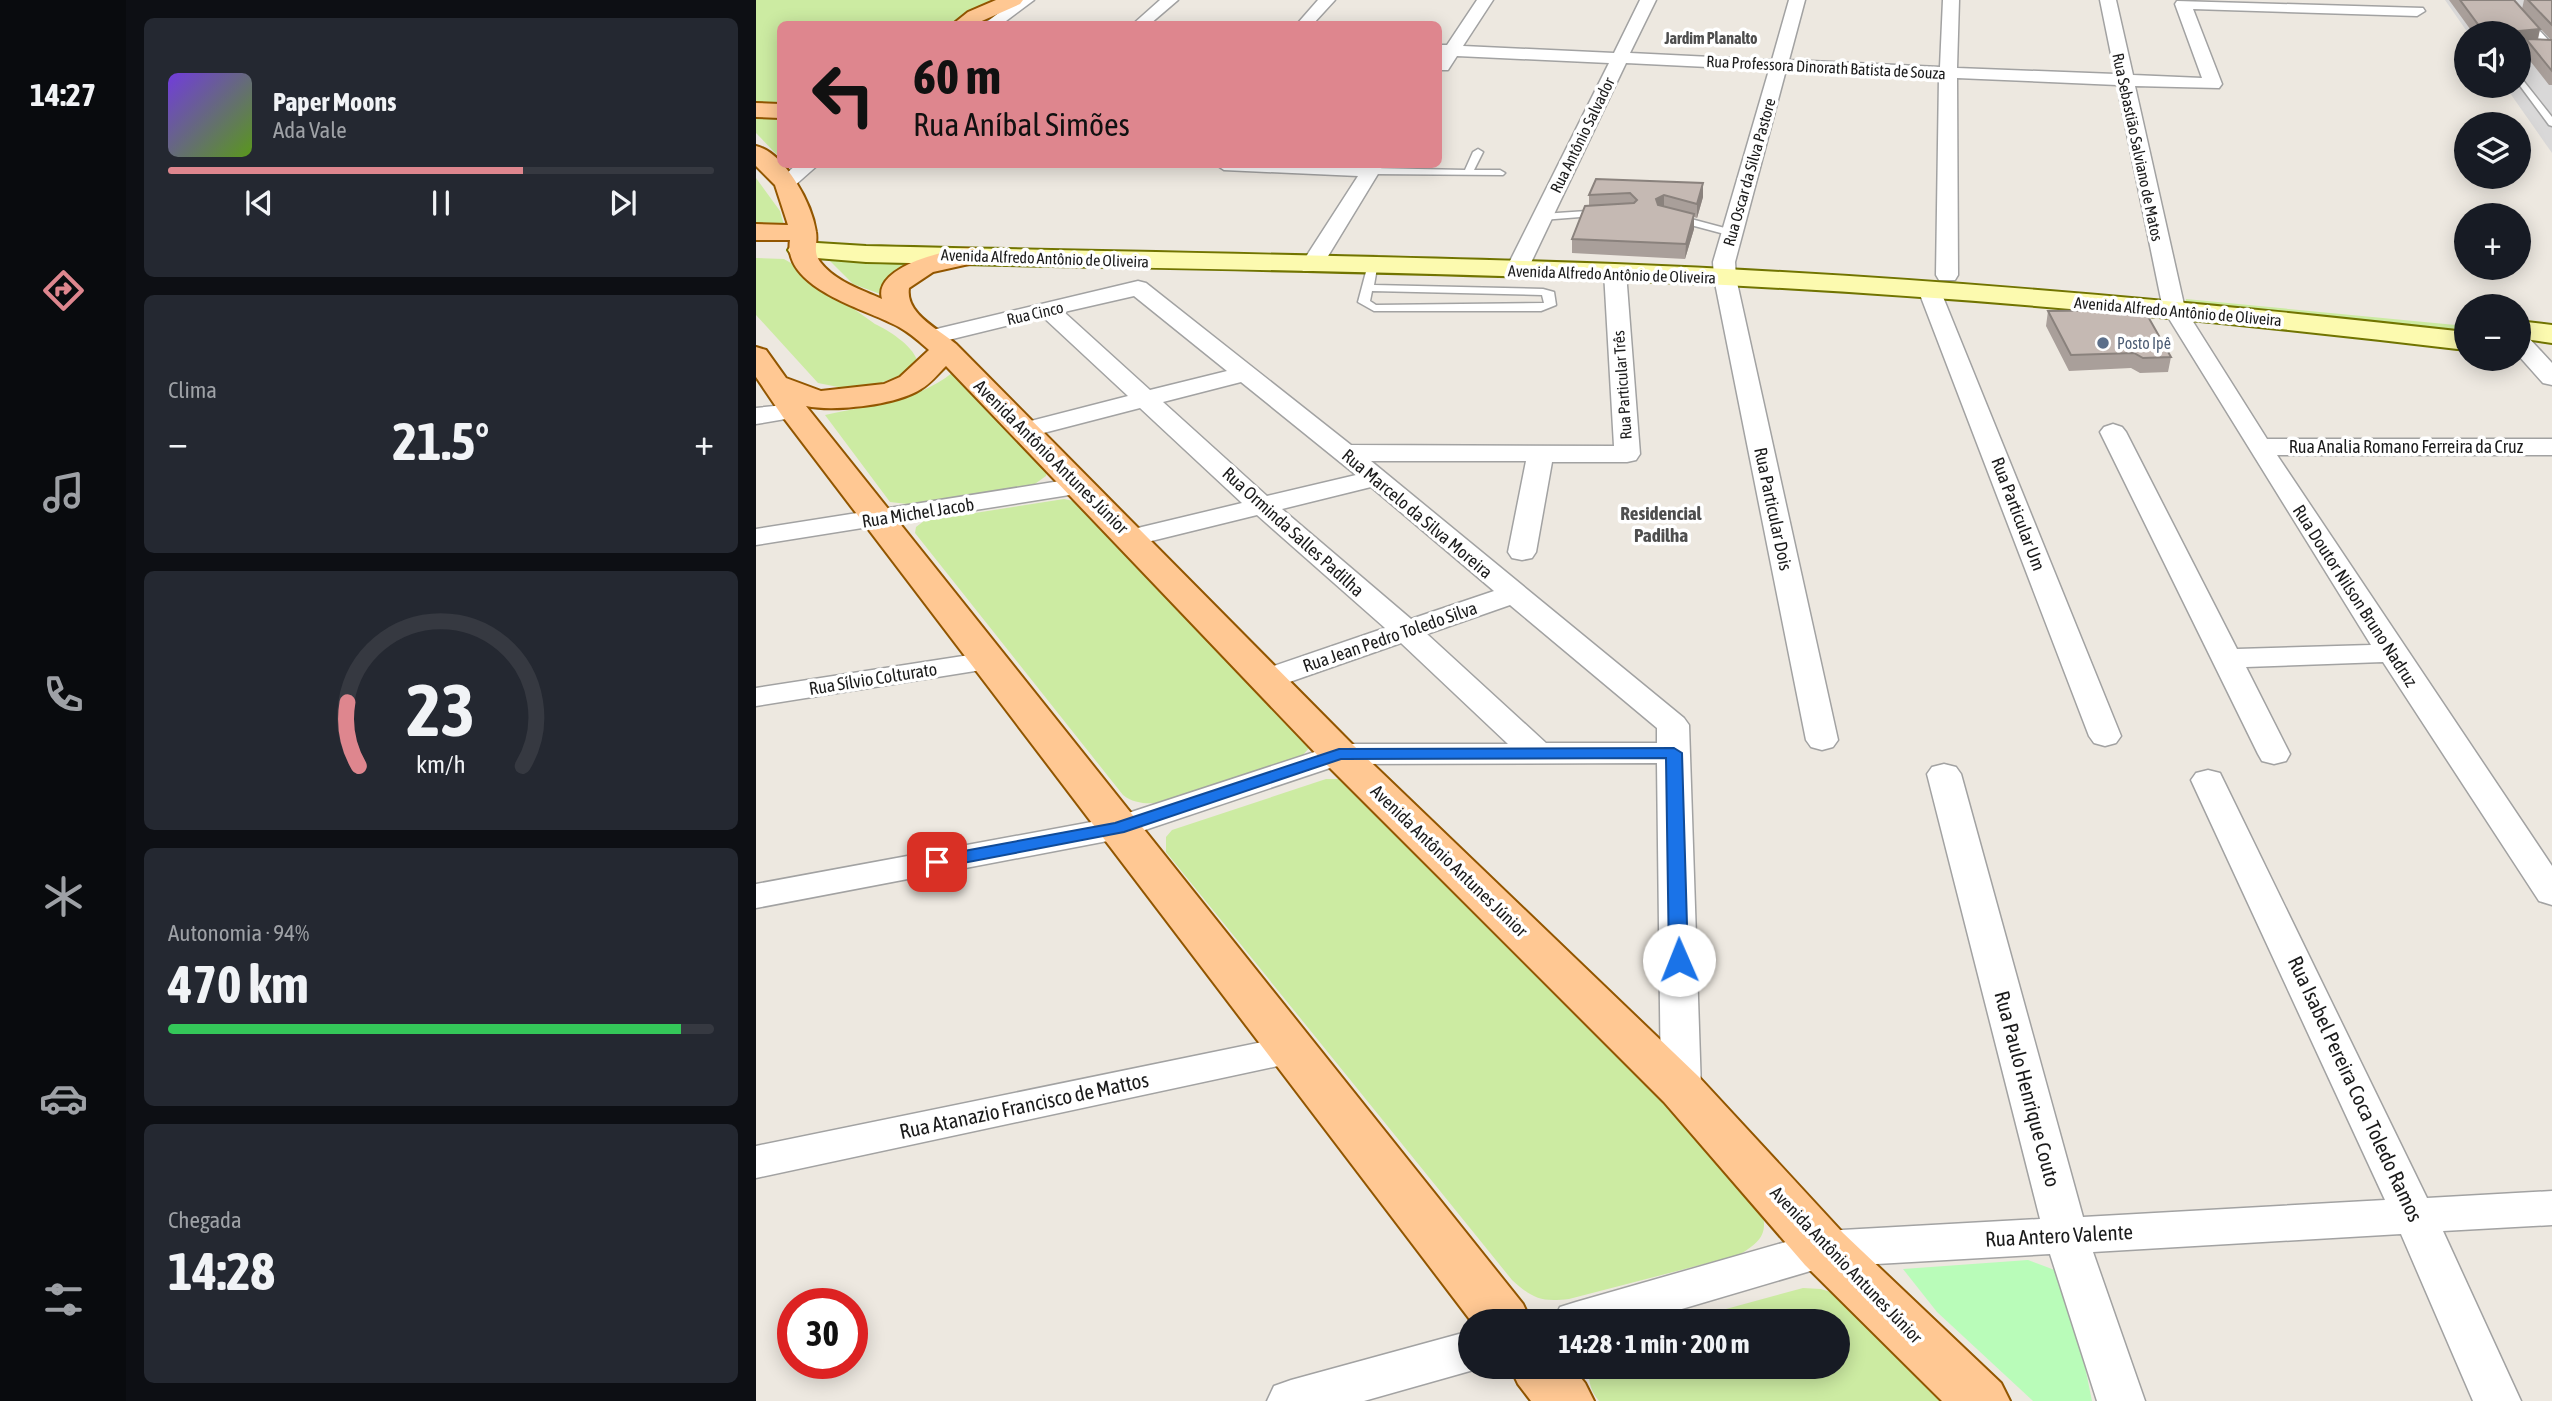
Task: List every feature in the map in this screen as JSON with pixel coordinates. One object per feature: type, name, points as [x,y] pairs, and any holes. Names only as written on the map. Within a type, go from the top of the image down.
[{"type":"main road","points":[[968,21],[1013,0]]},
{"type":"main road","points":[[756,110],[777,111]]},
{"type":"main road","name":"Avenida Antônio Antunes Júnior","points":[[756,153],[786,183],[816,274],[863,303],[905,319],[939,343],[1339,754],[1681,1089],[1824,1249],[1981,1401]]},
{"type":"main road","name":"Avenida Alfredo Antônio de Oliveira","points":[[756,232],[866,254],[1316,258],[1370,278],[1519,263],[1615,272],[1724,270]]},
{"type":"main road","name":"Avenida Alfredo Antônio de Oliveira","points":[[756,249],[803,241],[1724,270],[2172,301],[2369,309],[2454,320]]},
{"type":"main road","points":[[905,319],[894,295],[896,284],[924,266],[969,256]]},
{"type":"main road","name":"Avenida Alfredo Antônio de Oliveira","points":[[2172,301],[2454,339]]},
{"type":"main road","points":[[2531,342],[2552,334]]},
{"type":"main road","points":[[771,392],[821,400],[890,392],[911,383],[939,343]]},
{"type":"main road","points":[[771,392],[879,519],[1494,1309]]},
{"type":"main road","points":[[1548,1379],[1565,1401]]},
{"type":"street","points":[[996,21],[1026,0]]},
{"type":"street","points":[[1145,21],[1170,0]]},
{"type":"street","points":[[1308,21],[1327,0]]},
{"type":"street","points":[[1445,50],[1485,0]]},
{"type":"street","name":"Rua Antônio Salvador","points":[[1519,263],[1648,0]]},
{"type":"street","name":"Rua Oscar da Silva Pastore","points":[[1724,270],[1797,0]]},
{"type":"street","points":[[1939,284],[1951,0]]},
{"type":"street","name":"Rua Sebastião Salviano de Matos","points":[[2108,0],[2172,301]]},
{"type":"street","name":"Rua Professora Dinorath Batista de Souza","points":[[1445,50],[2213,84],[2183,4],[2417,11]]},
{"type":"street","points":[[786,183],[805,168]]},
{"type":"street","points":[[1316,258],[1373,168]]},
{"type":"street","name":"Rua Particular Dois","points":[[1724,270],[1822,740]]},
{"type":"street","name":"Rua Particular Três","points":[[1344,453],[1627,454],[1615,272]]},
{"type":"street","name":"Rua Particular Um","points":[[1939,284],[2105,736]]},
{"type":"street","name":"Rua Cinco","points":[[939,343],[1048,310],[1138,288]]},
{"type":"street","name":"Rua Marcelo da Silva Moreira","points":[[1138,288],[1376,478],[1673,725],[1681,1089]]},
{"type":"street","name":"Rua Doutor Nilson Bruno Nadruz","points":[[2172,301],[2259,447],[2552,893]]},
{"type":"street","name":"Rua Orminda Salles Padilha","points":[[1048,310],[1262,506],[1406,631],[1538,754]]},
{"type":"street","points":[[2531,351],[2552,378]]},
{"type":"street","points":[[1024,430],[1244,374]]},
{"type":"street","points":[[2113,432],[2274,754]]},
{"type":"street","name":"Rua Analia Romano Ferreira da Cruz","points":[[2259,447],[2552,447]]},
{"type":"street","points":[[1522,552],[1540,454]]},
{"type":"street","points":[[1131,538],[1376,478]]},
{"type":"street","name":"Rua Michel Jacob","points":[[756,537],[1079,486]]},
{"type":"street","name":"Rua Jean Pedro Toledo Silva","points":[[1267,679],[1513,594]]},
{"type":"street","points":[[2227,659],[2392,653]]},
{"type":"street","name":"Rua Sílvio Colturato","points":[[756,697],[989,661]]},
{"type":"street","points":[[756,896],[1118,828],[1339,754],[1674,753]]},
{"type":"street","name":"Rua Paulo Henrique Couto","points":[[1944,774],[2066,1235],[2121,1401]]},
{"type":"street","name":"Rua Isabel Pereira Coca Toledo Ramos","points":[[2208,780],[2414,1215],[2497,1401]]},
{"type":"street","name":"Rua Atanazio Francisco de Mattos","points":[[756,1162],[1292,1050]]},
{"type":"street","name":"Rua Antero Valente","points":[[1617,1309],[1824,1249],[2552,1208]]},
{"type":"street","points":[[1292,1401],[1458,1355]]},
{"type":"lane","points":[[2508,1],[2520,3]]},
{"type":"lane","points":[[2508,1],[2551,47]]},
{"type":"lane","points":[[2539,47],[2551,47]]},
{"type":"lane","points":[[2531,90],[2547,111],[2552,123]]},
{"type":"lane","points":[[1468,173],[1478,152]]},
{"type":"lane","points":[[1373,168],[1500,173]]},
{"type":"lane","points":[[1542,217],[1617,213]]},
{"type":"lane","points":[[1663,215],[1732,233]]},
{"type":"lane","points":[[1370,278],[1543,292],[1550,294],[1550,305],[1541,308],[1374,308],[1364,302],[1370,278]]},
{"type":"shaded area","points":[[2445,0],[2552,0],[2552,153],[2531,123],[2531,112],[2523,112],[2513,98],[2531,98],[2531,21],[2460,21]]},
{"type":"green space","points":[[756,0],[991,0],[955,21],[777,21],[777,107],[756,106]]},
{"type":"green space","points":[[756,116],[777,116],[777,155],[756,133]]},
{"type":"green space","points":[[756,178],[780,211],[784,225],[756,224]]},
{"type":"green space","points":[[756,258],[784,259],[796,266],[899,339],[917,360],[903,374],[871,387],[853,390],[818,383],[756,315]]},
{"type":"green space","points":[[827,258],[919,263],[883,295],[853,284]]},
{"type":"green space","points":[[2186,299],[2454,325],[2454,332],[2185,307]]},
{"type":"green space","points":[[952,373],[1048,469],[1046,476],[1032,486],[916,505],[890,502],[825,415],[907,396],[938,383]]},
{"type":"green space","points":[[1064,499],[1078,502],[1312,745],[1300,758],[1167,802],[1138,802],[1123,795],[915,533],[916,527],[924,521]]},
{"type":"green space","points":[[1326,779],[1341,779],[1351,785],[1759,1201],[1764,1227],[1754,1244],[1739,1255],[1569,1299],[1538,1298],[1512,1280],[1166,852],[1166,837],[1172,830]]},
{"type":"green space","points":[[2028,1260],[2060,1272],[2080,1342],[2092,1401],[2033,1401],[1937,1312],[1903,1269]]},
{"type":"green space","points":[[1803,1288],[1821,1289],[1837,1294],[1945,1401],[1599,1401],[1589,1379],[1850,1379],[1850,1309],[1726,1309]]},
{"type":"building","points":[[2460,0],[2514,0],[2540,29],[2531,30],[2531,21],[2476,21]]},
{"type":"building","points":[[2528,0],[2552,0],[2552,25]]},
{"type":"building","points":[[2531,39],[2552,40],[2552,71],[2531,45]]},
{"type":"building","points":[[1596,179],[1703,183],[1697,204],[1664,195],[1656,199],[1658,205],[1694,214],[1686,244],[1572,239],[1585,206],[1634,203],[1637,200],[1630,193],[1589,195]]},
{"type":"building","points":[[2135,310],[2146,313],[2171,357],[2143,358],[2134,353],[2071,355],[2048,311]]},
{"type":"place","name":"Posto Ipê","points":[[2103,343]]},
{"type":"district","name":"Jardim Planalto","points":[[1711,38]]},
{"type":"district","name":"Residencial Padilha","points":[[1661,524]]},
{"type":"route","points":[[937,862],[1118,828],[1339,754],[1674,753],[1679,960]]}]
